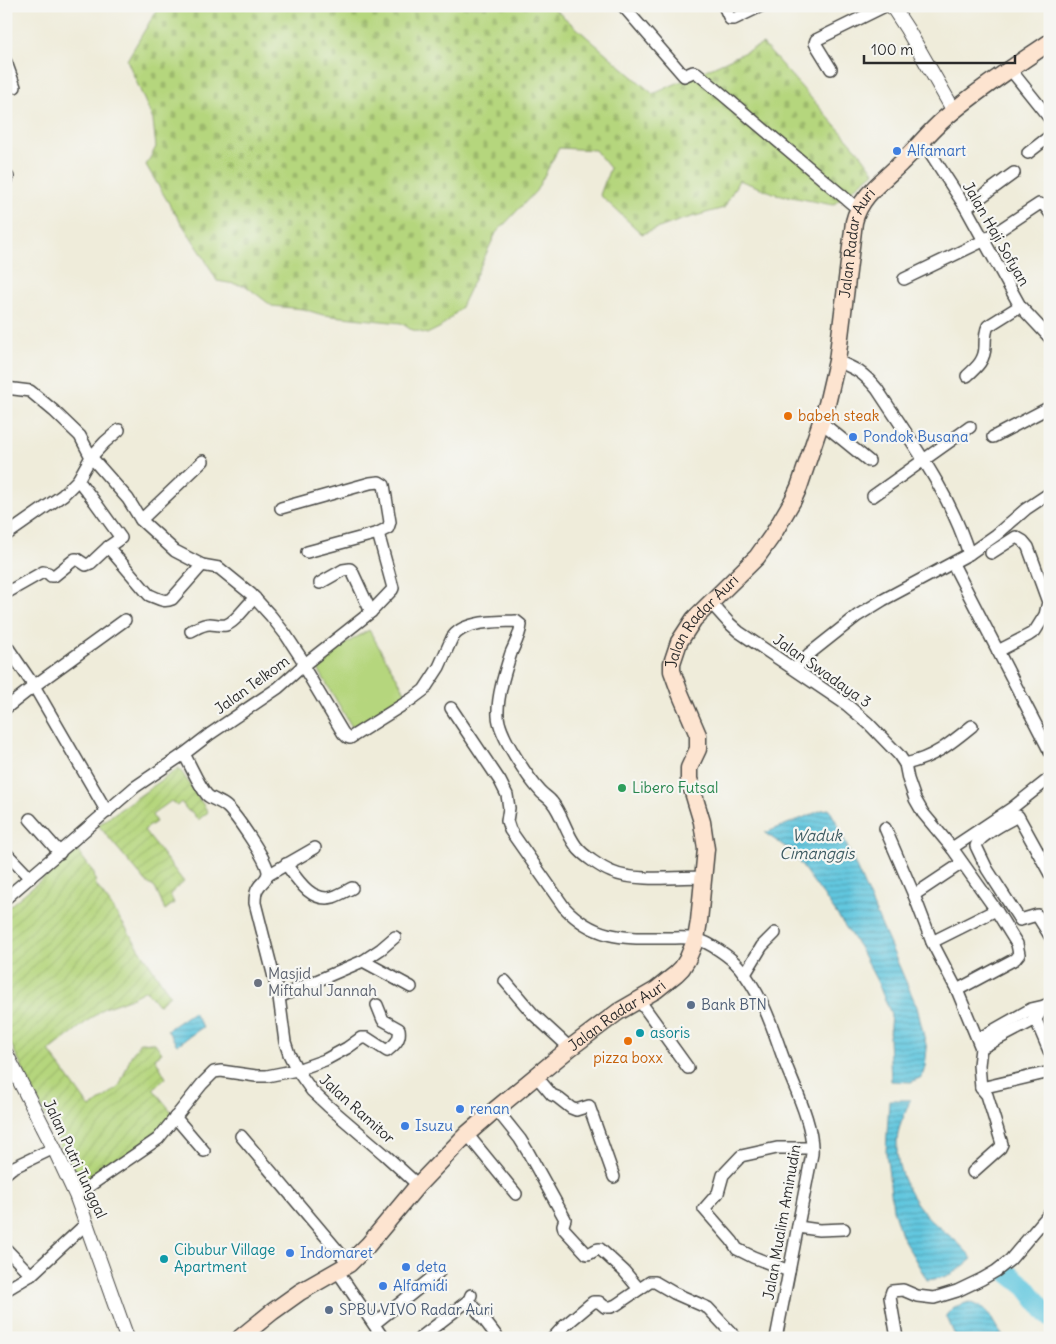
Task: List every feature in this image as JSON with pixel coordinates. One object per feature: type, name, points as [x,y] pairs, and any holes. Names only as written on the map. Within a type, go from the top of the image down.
[{"type":"main road","name":"Jalan Radar Auri","points":[[240,1338],[300,1292],[344,1268],[368,1245],[418,1185],[467,1134],[570,1048],[618,1012],[656,990],[676,974],[687,960],[696,939],[706,849],[702,822],[689,779],[689,768],[698,749],[698,735],[672,671],[675,651],[694,619],[756,556],[772,536],[799,488],[830,394],[837,361],[854,222],[858,209],[873,190],[901,164],[922,140],[954,111],[1050,42]]},
{"type":"street","points":[[623,6],[684,76],[693,72],[697,73],[858,209]]},
{"type":"street","points":[[724,6],[730,18],[734,19],[761,6]]},
{"type":"street","points":[[830,69],[815,43],[816,40],[885,6]]},
{"type":"street","points":[[892,6],[954,111]]},
{"type":"street","points":[[6,62],[15,87]]},
{"type":"street","points":[[1010,69],[1050,119]]},
{"type":"street","points":[[1028,153],[1050,136]]},
{"type":"street","name":"Jalan Haji Sofyan","points":[[922,140],[966,208],[1020,306],[1049,335]]},
{"type":"street","points":[[966,208],[1014,173]]},
{"type":"street","points":[[904,279],[983,241],[1039,204],[1044,204],[1050,213]]},
{"type":"street","points":[[967,376],[980,364],[983,358],[987,327],[1020,306]]},
{"type":"street","points":[[837,361],[858,369],[877,389],[924,460],[940,488],[964,538],[969,554]]},
{"type":"street","name":"Jalan Telkom","points":[[6,388],[30,391],[80,436],[91,456],[128,499],[141,520],[175,551],[202,565],[219,568],[255,598],[286,635],[303,666],[278,688],[135,788],[6,898]]},
{"type":"street","points":[[993,437],[1050,407]]},
{"type":"street","points":[[821,422],[870,461]]},
{"type":"street","points":[[873,496],[970,427]]},
{"type":"street","points":[[6,535],[63,495],[78,480],[91,456],[119,430]]},
{"type":"street","points":[[141,520],[204,461]]},
{"type":"street","points":[[6,593],[42,572],[54,576],[75,559],[86,565],[91,563],[121,538],[78,480]]},
{"type":"street","points":[[281,508],[370,483],[379,482],[385,487],[390,524],[388,528],[378,533],[307,552]]},
{"type":"street","points":[[794,669],[809,654],[858,616],[883,600],[969,554],[996,535],[1026,509],[1050,493]]},
{"type":"street","points":[[378,533],[393,588],[371,612],[303,666],[344,734],[350,738],[424,690],[452,638],[458,631],[472,625],[508,621],[519,622],[521,625],[520,631],[512,652],[499,702],[499,726],[505,739],[540,791],[552,802],[576,846],[597,864],[614,873],[636,878],[703,877]]},
{"type":"street","points":[[991,553],[1016,537],[1023,541],[1028,547],[1048,602],[1045,615],[1035,631],[998,651]]},
{"type":"street","points":[[108,548],[149,595],[162,601],[172,599],[202,565]]},
{"type":"street","points":[[953,564],[1050,752]]},
{"type":"street","points":[[320,583],[343,570],[350,569],[371,612]]},
{"type":"street","points":[[192,632],[210,624],[225,625],[230,623],[255,598]]},
{"type":"street","name":"Jalan Swadaya 3","points":[[711,603],[739,632],[847,705],[868,723],[899,755],[905,764],[914,799],[996,910],[1019,950],[1017,957],[1011,962],[957,990]]},
{"type":"street","points":[[6,708],[125,620]]},
{"type":"street","points":[[6,645],[34,686],[107,812]]},
{"type":"street","points":[[451,708],[507,795],[509,808],[507,821],[510,830],[571,915],[598,932],[623,938],[696,939]]},
{"type":"street","points":[[905,764],[935,754],[956,740],[972,726]]},
{"type":"street","points":[[184,754],[207,795],[229,808],[241,824],[263,859],[268,875],[315,848]]},
{"type":"street","points":[[1050,778],[1015,812],[976,842],[976,846],[987,869],[1020,920],[1037,915],[1050,936]]},
{"type":"street","points":[[952,848],[1015,812]]},
{"type":"street","points":[[1015,812],[1050,874]]},
{"type":"street","points":[[30,819],[60,853]]},
{"type":"street","points":[[885,828],[932,942],[957,990],[980,1044],[981,1088],[987,1096],[1002,1144],[974,1172]]},
{"type":"street","points":[[6,853],[30,878]]},
{"type":"street","points":[[914,895],[962,863]]},
{"type":"street","points":[[286,864],[314,895],[323,898],[334,896],[352,888]]},
{"type":"street","name":"Jalan Ramitor","points":[[268,875],[257,888],[255,903],[279,997],[285,1042],[289,1054],[306,1083],[323,1102],[418,1185]]},
{"type":"street","points":[[932,942],[996,910]]},
{"type":"street","points":[[745,974],[762,946],[775,934]]},
{"type":"street","points":[[279,997],[362,961],[396,937]]},
{"type":"street","name":"Jalan Mualim Aminudin","points":[[696,939],[729,957],[745,974],[763,1003],[811,1134],[812,1148],[776,1338]]},
{"type":"street","points":[[362,961],[411,988]]},
{"type":"street","points":[[505,981],[533,1014],[570,1048]]},
{"type":"street","points":[[639,1000],[688,1068]]},
{"type":"street","points":[[76,1195],[158,1139],[207,1078],[214,1072],[221,1071],[267,1076],[297,1070],[325,1060],[362,1038],[367,1038],[387,1051],[396,1043],[400,1034],[399,1029],[383,1020],[377,1005]]},
{"type":"street","points":[[980,1044],[1047,1005]]},
{"type":"street","points":[[1034,1014],[1050,1053]]},
{"type":"street","name":"Jalan Putri Tunggal","points":[[6,1054],[76,1195],[127,1338]]},
{"type":"street","points":[[981,1088],[1050,1072]]},
{"type":"street","points":[[536,1076],[552,1095],[571,1108],[576,1110],[589,1106],[614,1177]]},
{"type":"street","points":[[496,1109],[520,1139],[566,1219],[563,1225],[564,1229],[588,1254],[600,1249],[624,1271],[639,1289]]},
{"type":"street","points":[[175,1117],[204,1151]]},
{"type":"street","points":[[467,1134],[516,1194]]},
{"type":"street","points":[[241,1136],[344,1268],[383,1338]]},
{"type":"street","points":[[6,1173],[12,1168],[54,1148]]},
{"type":"street","points":[[789,1271],[737,1249],[704,1209],[718,1192],[723,1175],[741,1156],[776,1148],[812,1148]]},
{"type":"street","points":[[896,1338],[890,1297],[891,1292],[898,1290],[917,1296],[934,1298],[957,1291],[996,1271],[1010,1260],[1050,1213]]},
{"type":"street","points":[[6,1290],[31,1275],[87,1223]]},
{"type":"street","points":[[798,1227],[818,1230],[844,1229]]},
{"type":"street","points":[[6,1249],[31,1275]]},
{"type":"street","points":[[374,1324],[439,1272]]},
{"type":"street","points":[[553,1338],[593,1302],[597,1302],[605,1307],[616,1305],[650,1282],[655,1282],[674,1293],[707,1307],[736,1338]]},
{"type":"street","points":[[420,1338],[469,1296],[498,1338]]},
{"type":"green space","points":[[159,6],[551,6],[653,94],[763,44],[861,154],[874,172],[833,205],[776,194],[739,180],[724,208],[681,220],[642,234],[600,195],[610,168],[595,150],[559,148],[536,191],[496,233],[460,309],[441,327],[427,334],[410,329],[401,323],[323,315],[303,309],[272,306],[246,286],[217,281],[146,165],[156,147],[153,120],[127,60]]},
{"type":"green space","points":[[369,630],[407,695],[352,727],[314,662]]},
{"type":"green space","points":[[179,768],[208,812],[198,820],[181,802],[177,806],[171,801],[152,815],[156,822],[144,830],[184,882],[170,894],[174,903],[165,910],[155,888],[146,882],[98,825]]},
{"type":"green space","points":[[77,850],[94,873],[96,885],[170,995],[158,1005],[146,990],[129,999],[104,1008],[49,1051],[90,1108],[119,1087],[131,1056],[140,1042],[155,1043],[162,1053],[155,1058],[166,1078],[153,1089],[176,1117],[81,1190],[6,1034],[6,909]]},
{"type":"water","name":"Waduk Cimanggis","points":[[829,809],[837,823],[917,1007],[927,1049],[922,1077],[911,1082],[891,1081],[889,1038],[891,1014],[877,981],[859,947],[790,850],[765,833],[822,810]]},
{"type":"water","points":[[193,1012],[203,1027],[177,1045],[167,1030]]},
{"type":"water","points":[[889,1100],[910,1100],[899,1129],[897,1141],[899,1166],[908,1189],[914,1200],[930,1219],[957,1242],[972,1259],[956,1271],[941,1278],[927,1280],[901,1235],[893,1209],[886,1152]]},
{"type":"water","points":[[969,1302],[987,1312],[1005,1338],[956,1338],[946,1315],[954,1307]]},
{"type":"waterway","points":[[1007,1272],[1026,1287],[1050,1318]]},
{"type":"place","name":"Alfamart","points":[[897,151]]},
{"type":"place","name":"babeh steak","points":[[788,416]]},
{"type":"place","name":"Pondok Busana","points":[[853,437]]},
{"type":"place","name":"Libero Futsal","points":[[622,788]]},
{"type":"place","name":"Masjid Miftahul Jannah","points":[[258,983]]},
{"type":"place","name":"Bank BTN","points":[[691,1005]]},
{"type":"place","name":"asoris","points":[[640,1033]]},
{"type":"place","name":"pizza boxx","points":[[628,1041]]},
{"type":"place","name":"renan","points":[[460,1109]]},
{"type":"place","name":"Isuzu","points":[[405,1126]]},
{"type":"place","name":"Indomaret","points":[[290,1253]]},
{"type":"place","name":"Cibubur Village Apartment","points":[[164,1259]]},
{"type":"place","name":"deta","points":[[406,1267]]},
{"type":"place","name":"Alfamidi","points":[[383,1286]]},
{"type":"place","name":"SPBU VIVO Radar Auri","points":[[329,1310]]}]
